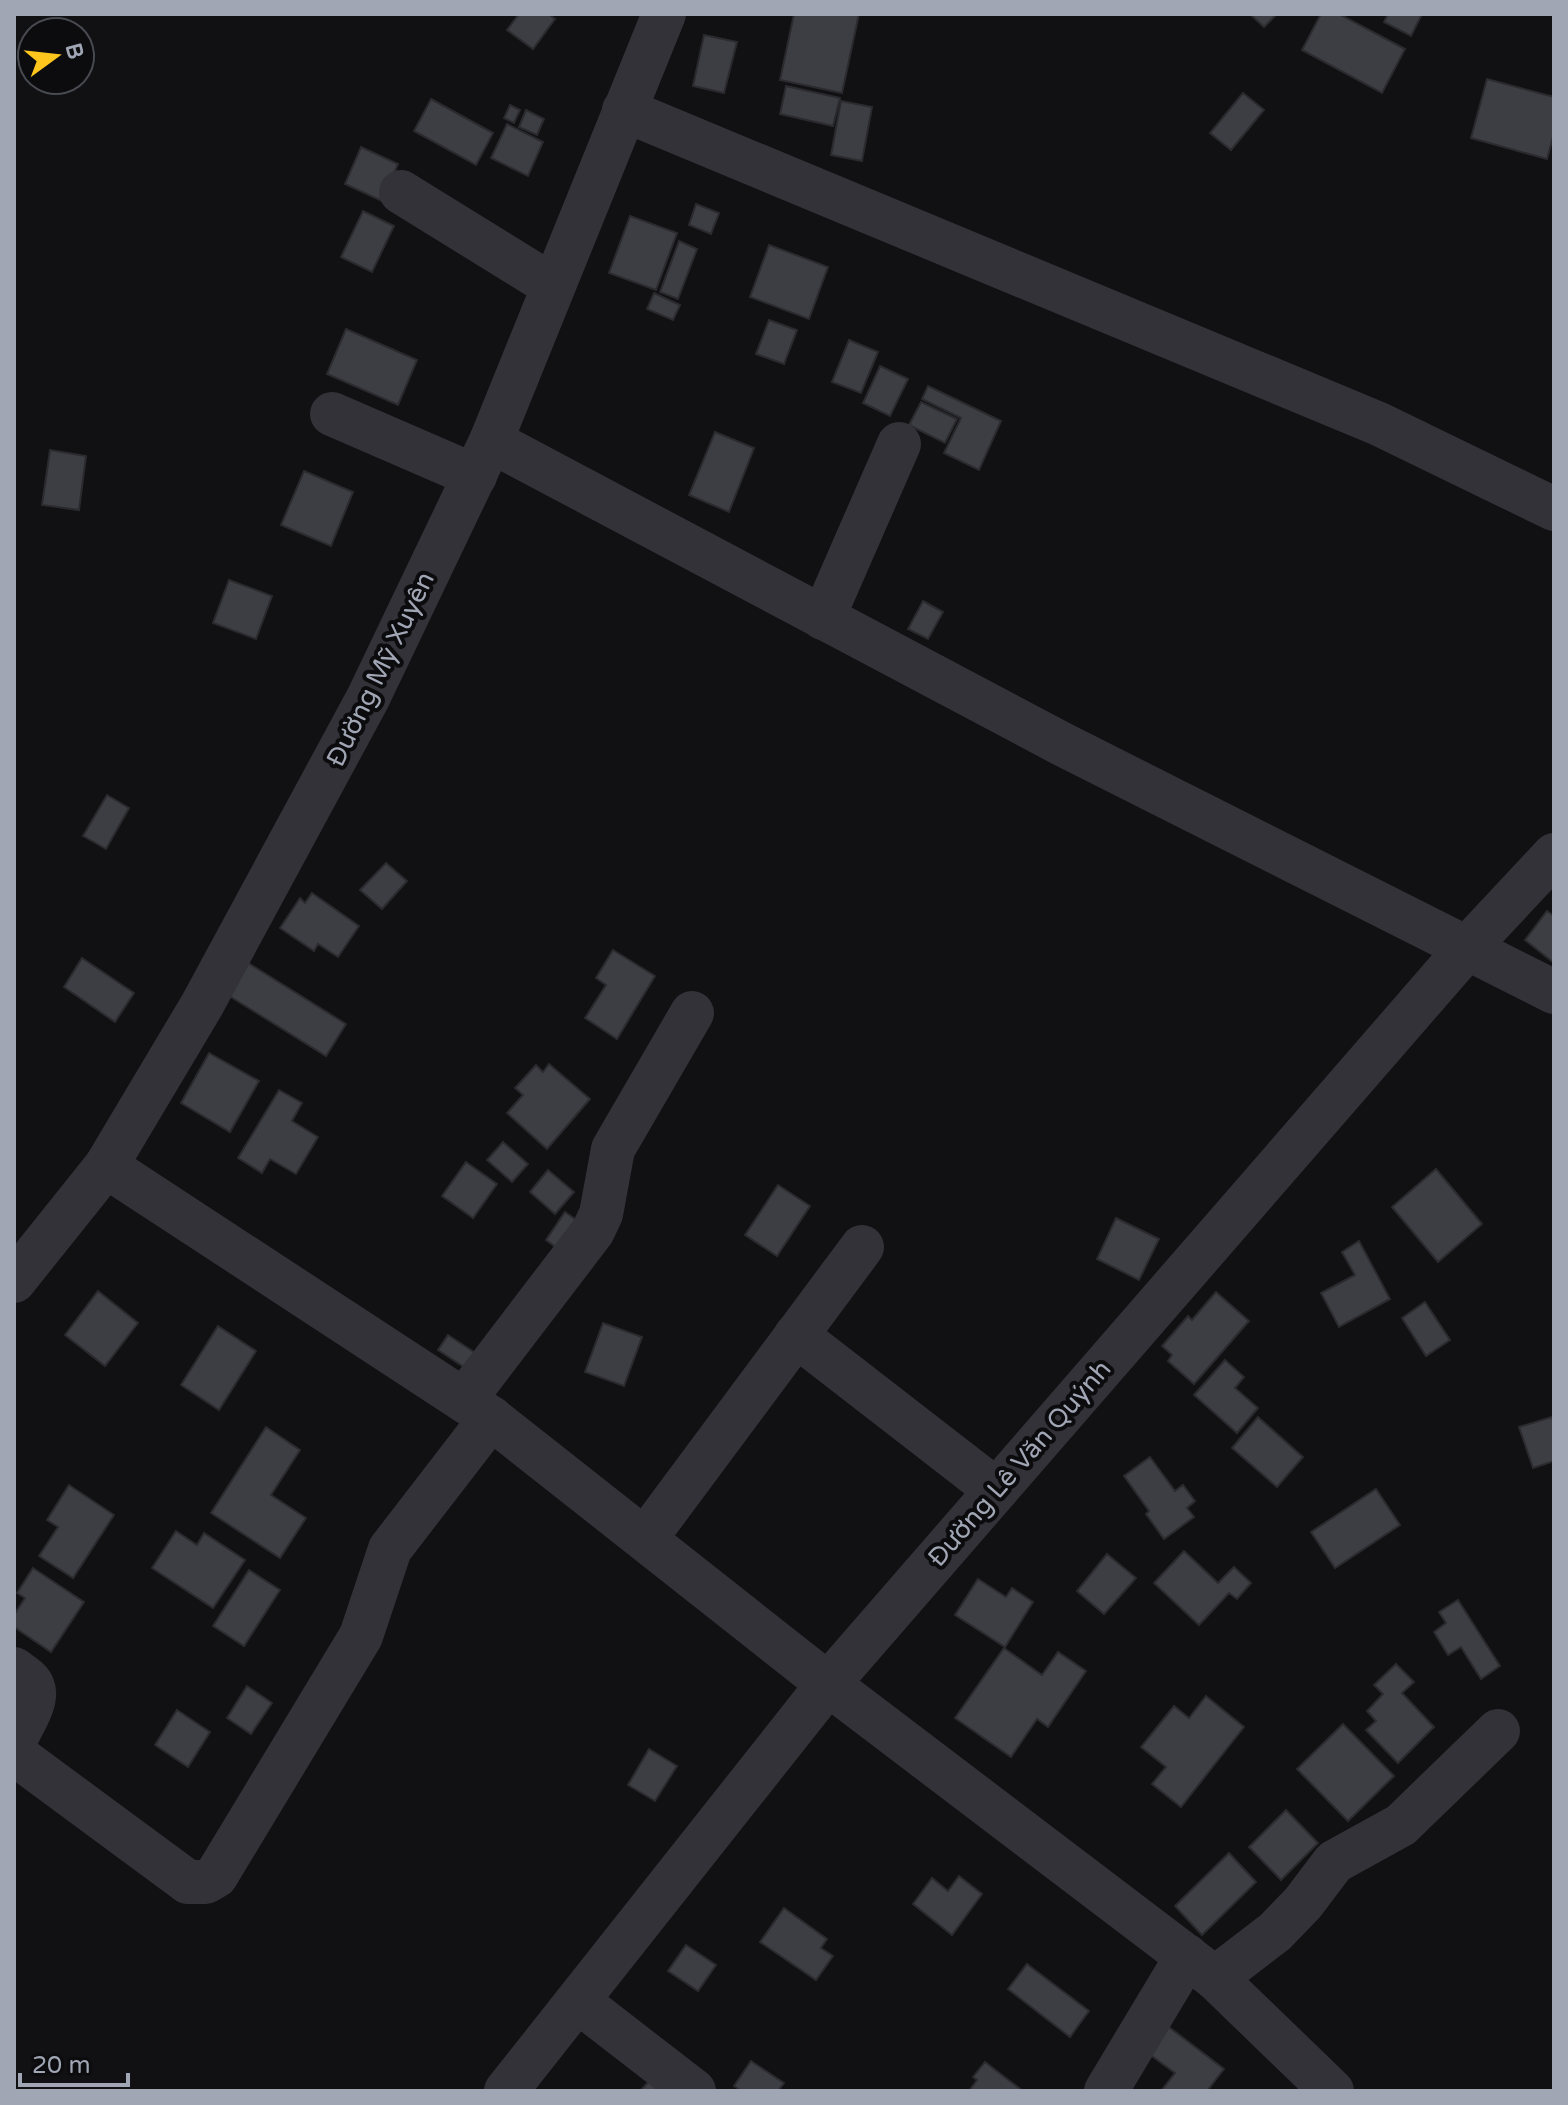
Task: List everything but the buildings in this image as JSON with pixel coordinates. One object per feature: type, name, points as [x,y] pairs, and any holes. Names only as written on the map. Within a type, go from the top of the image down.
[{"type":"street","name":"Đường Mỹ Xuyên","points":[[14,1281],[106,1166],[202,1005],[368,698],[483,458],[664,14]]},
{"type":"street","points":[[624,110],[1379,424],[1554,509]]},
{"type":"street","points":[[401,192],[553,286]]},
{"type":"street","points":[[332,414],[483,458],[823,618],[1076,751],[1554,992]]},
{"type":"street","points":[[823,618],[899,444]]},
{"type":"street","name":"Đường Lê Văn Quýnh","points":[[506,2091],[828,1684],[1468,947],[1554,855]]},
{"type":"street","points":[[14,1669],[28,1680],[34,1698],[14,1742],[20,1758],[188,1882],[206,1882],[216,1876],[361,1636],[390,1549],[593,1231],[601,1214],[613,1149],[692,1013]]},
{"type":"street","points":[[106,1166],[478,1409],[828,1684],[1201,1967],[1332,2091]]},
{"type":"street","points":[[645,1539],[862,1247]]},
{"type":"street","points":[[796,1335],[996,1490]]},
{"type":"street","points":[[1106,2091],[1201,1967],[1275,1932],[1303,1903],[1334,1862],[1401,1825],[1498,1731]]},
{"type":"street","points":[[579,2002],[694,2091]]}]
